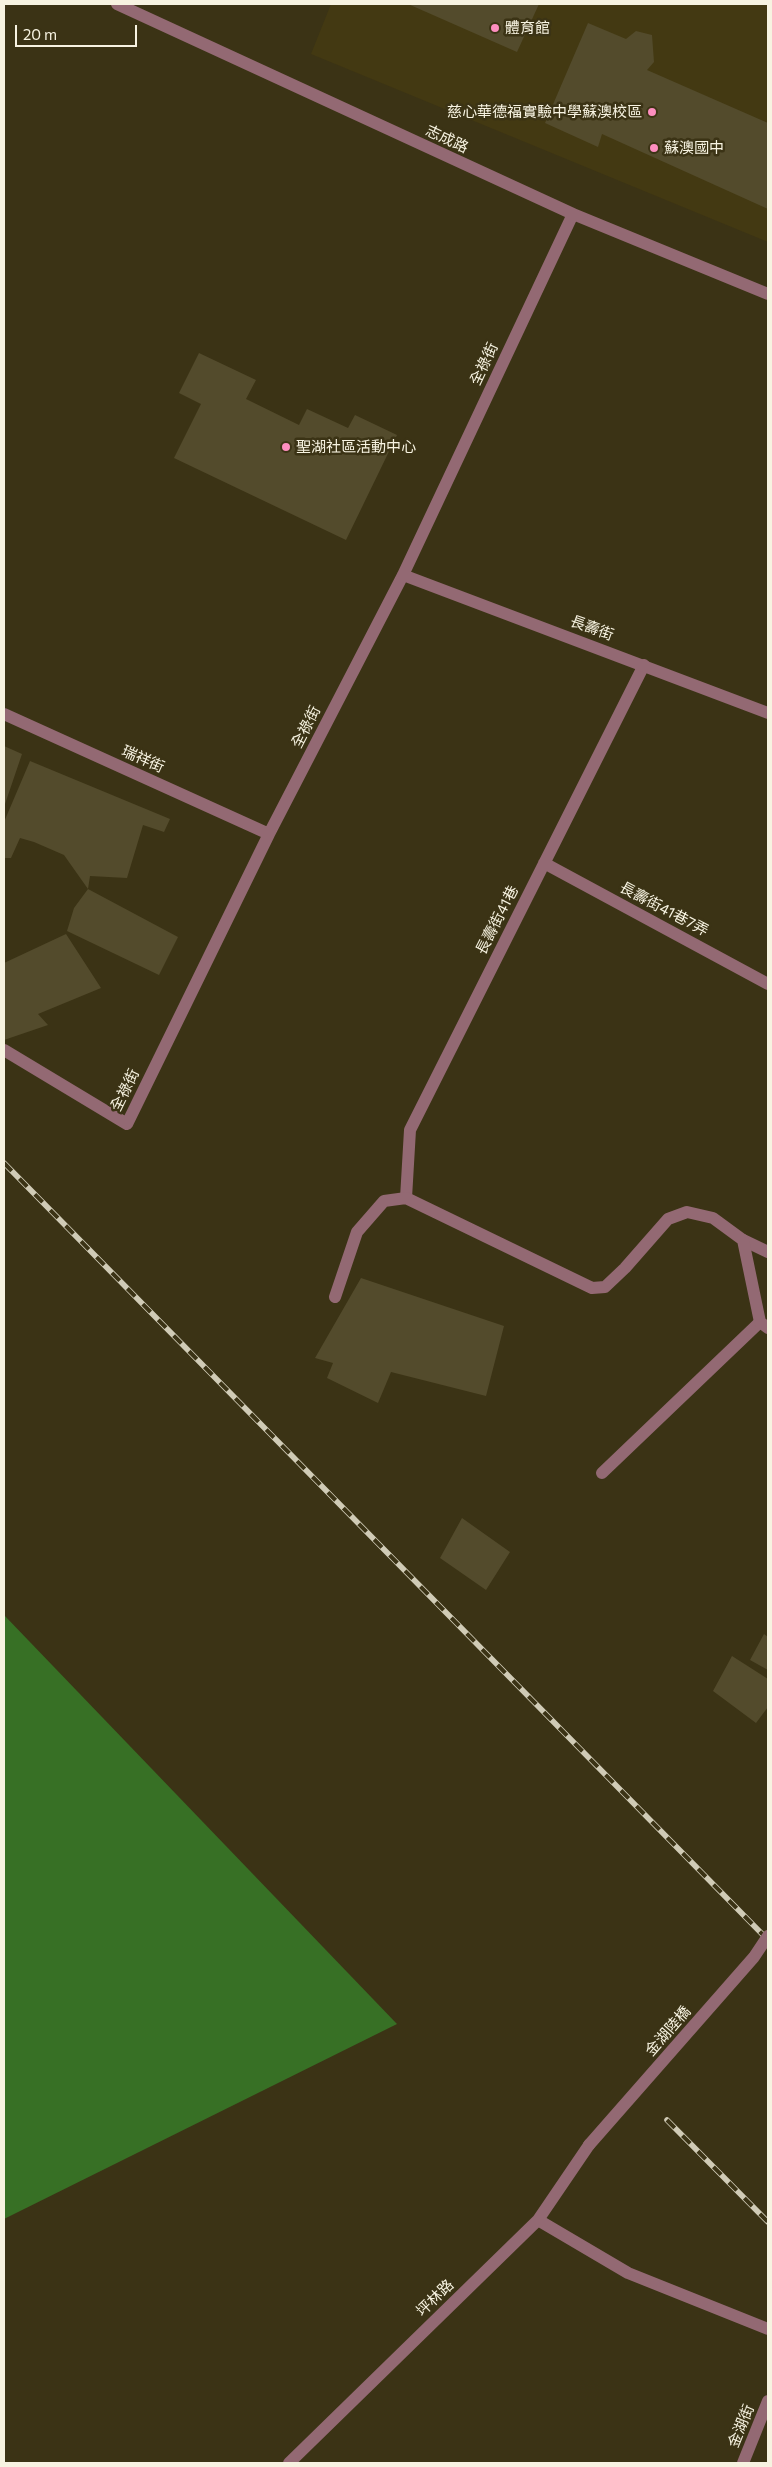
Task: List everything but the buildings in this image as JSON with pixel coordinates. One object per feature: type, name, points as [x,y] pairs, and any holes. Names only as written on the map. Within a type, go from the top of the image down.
[{"type":"street","name":"志成路","points":[[117,4],[573,214],[768,294]]},
{"type":"street","name":"全祿街","points":[[4,1050],[127,1124],[268,834],[403,575],[573,214]]},
{"type":"street","name":"長壽街","points":[[403,575],[768,713]]},
{"type":"street","name":"長壽街41巷","points":[[406,1198],[410,1130],[644,665]]},
{"type":"street","name":"瑞祥街","points":[[4,714],[268,834]]},
{"type":"street","name":"長壽街41巷7弄","points":[[544,863],[768,984]]},
{"type":"street","points":[[335,1297],[357,1232],[384,1201],[406,1198],[592,1288],[605,1287],[625,1268],[668,1219],[687,1212],[713,1218],[743,1240],[768,1252]]},
{"type":"street","points":[[602,1473],[764,1325],[743,1240]]},
{"type":"street","name":"金湖陸橋","points":[[589,2145],[754,1957],[768,1936]]},
{"type":"street","name":"坪林路","points":[[289,2463],[538,2220],[589,2145]]},
{"type":"street","points":[[538,2220],[628,2273],[768,2329]]},
{"type":"street","name":"金湖街","points":[[743,2463],[768,2401]]},
{"type":"shaded area","name":"蘇澳國中","points":[[331,4],[768,4],[768,242],[311,54]]},
{"type":"green space","points":[[4,1615],[397,2024],[4,2219]]},
{"type":"railway","points":[[4,1163],[768,1940]]},
{"type":"railway","points":[[667,2120],[768,2222]]},
{"type":"place","name":"體育館","points":[[495,28]]},
{"type":"place","name":"慈心華德福實驗中學蘇澳校區","points":[[652,112]]},
{"type":"place","name":"蘇澳國中","points":[[654,148]]},
{"type":"place","name":"聖湖社區活動中心","points":[[286,447]]}]
